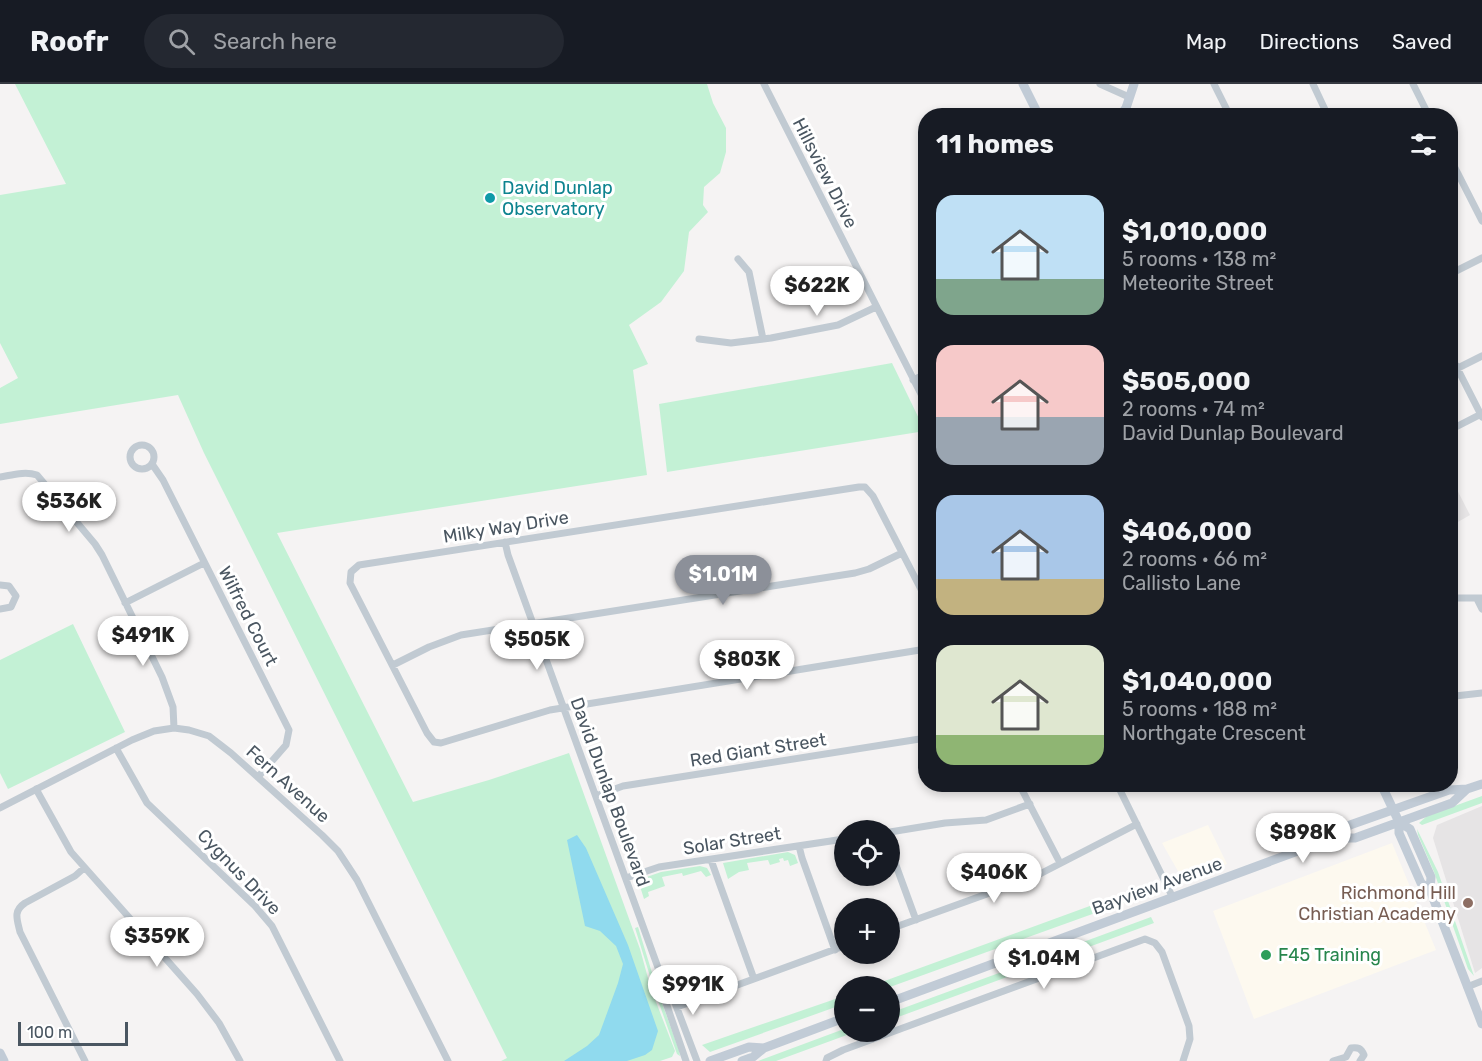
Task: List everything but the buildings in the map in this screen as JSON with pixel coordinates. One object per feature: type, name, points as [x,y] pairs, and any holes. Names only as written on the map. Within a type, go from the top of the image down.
[{"type":"main road","points":[[1023,84],[1035,108]]},
{"type":"main road","points":[[1124,108],[1134,84]]},
{"type":"main road","name":"Bayview Avenue","points":[[1458,790],[1482,784]]},
{"type":"main road","name":"Bayview Avenue","points":[[1333,838],[1355,838],[1452,803],[1467,789]]},
{"type":"main road","points":[[1385,792],[1399,822],[1410,829],[1431,877],[1430,890],[1482,1024]]},
{"type":"main road","name":"Bayview Avenue","points":[[900,998],[1333,838],[1350,825],[1443,792]]},
{"type":"main road","points":[[742,1061],[753,1057],[764,1048],[834,1022]]},
{"type":"main road","points":[[710,1061],[749,1047],[764,1048]]},
{"type":"main road","points":[[0,1053],[4,1061]]},
{"type":"street","name":"Hillsview Drive","points":[[764,84],[918,389]]},
{"type":"street","points":[[1100,84],[1130,97]]},
{"type":"street","points":[[1214,84],[1226,108]]},
{"type":"street","points":[[1313,84],[1324,108]]},
{"type":"street","points":[[1413,84],[1425,108]]},
{"type":"street","points":[[1458,174],[1482,221]]},
{"type":"street","points":[[1458,270],[1482,258]]},
{"type":"street","points":[[738,259],[749,272],[763,339]]},
{"type":"street","points":[[699,339],[731,343],[838,326],[876,307]]},
{"type":"street","points":[[1458,426],[1481,415],[1458,368],[1482,356]]},
{"type":"street","points":[[913,380],[918,378]]},
{"type":"street","name":"Wilfred Court","points":[[152,464],[163,480],[289,730],[286,746],[258,777]]},
{"type":"street","points":[[0,477],[22,473],[37,475],[95,544],[170,698],[174,728]]},
{"type":"street","name":"Milky Way Drive","points":[[564,708],[550,710],[441,743],[434,742],[350,583],[351,572],[359,565],[865,487],[873,496],[918,584]]},
{"type":"street","name":"David Dunlap Boulevard","points":[[505,542],[664,984],[665,1000],[686,1061]]},
{"type":"street","points":[[393,665],[460,635],[855,573],[869,570],[902,553]]},
{"type":"street","points":[[125,603],[204,563]]},
{"type":"street","points":[[0,585],[9,586],[16,596],[11,607],[0,609]]},
{"type":"street","points":[[1458,598],[1480,598],[1482,609]]},
{"type":"street","points":[[564,708],[918,650]]},
{"type":"street","points":[[1458,696],[1482,693]]},
{"type":"street","name":"Fern Avenue","points":[[0,808],[154,731],[174,728],[208,736],[258,777],[322,835],[348,865],[448,1061]]},
{"type":"street","name":"Red Giant Street","points":[[596,796],[623,786],[918,739]]},
{"type":"street","name":"Cygnus Drive","points":[[116,748],[147,803],[255,906],[272,926],[340,1061]]},
{"type":"street","points":[[36,789],[71,852],[197,994],[219,1023],[240,1061]]},
{"type":"street","points":[[1023,792],[1060,863]]},
{"type":"street","points":[[1121,792],[1173,898]]},
{"type":"street","points":[[900,830],[945,823],[986,820],[1030,804]]},
{"type":"street","points":[[900,926],[1034,877],[1137,824]]},
{"type":"street","name":"Solar Street","points":[[626,878],[659,867],[834,841]]},
{"type":"street","points":[[799,846],[834,947]]},
{"type":"street","points":[[711,860],[754,979]]},
{"type":"street","points":[[84,868],[75,876],[25,903],[16,912],[20,932],[84,1061]]},
{"type":"street","points":[[900,876],[916,920]]},
{"type":"street","points":[[826,1061],[827,1058],[843,1050],[1144,939],[1155,943],[1162,952],[1190,1026],[1190,1039],[1183,1061]]},
{"type":"street","points":[[676,1007],[834,950]]},
{"type":"street","points":[[1467,987],[1482,981]]},
{"type":"street","name":"David Dunlap Boulevard","points":[[664,984],[672,995],[697,1061]]},
{"type":"street","points":[[1333,1061],[1349,1059],[1351,1048],[1357,1047],[1364,1055],[1360,1061]]},
{"type":"shaded area","points":[[1458,492],[1470,515],[1458,522]]},
{"type":"shaded area","name":"Richmond Hill Christian Academy","points":[[1482,806],[1482,968],[1475,973],[1433,838],[1437,825]]},
{"type":"shaded area","points":[[1208,825],[1227,864],[1183,880],[1162,843]]},
{"type":"shaded area","points":[[1392,843],[1436,950],[1254,1019],[1213,911]]},
{"type":"green space","points":[[15,84],[707,84],[713,103],[726,128],[726,152],[720,173],[704,187],[703,205],[708,212],[689,232],[684,271],[661,302],[629,325],[648,364],[633,370],[647,475],[277,533],[413,802],[569,753],[640,949],[651,989],[675,1051],[672,1057],[660,1061],[501,1061],[507,1058],[204,453],[178,395],[0,424],[0,388],[18,378],[0,343],[0,195],[66,184]]},
{"type":"green space","points":[[892,363],[918,417],[918,432],[667,472],[659,404]]},
{"type":"green space","points":[[73,624],[125,732],[8,789],[0,773],[0,660]]},
{"type":"green space","points":[[1482,796],[1482,803],[1422,825],[1419,823],[1427,816]]},
{"type":"green space","points":[[1417,829],[1438,872],[1474,976],[1468,969]]},
{"type":"green space","points":[[788,852],[795,855],[798,863],[790,866],[788,860],[784,861],[783,858],[779,859],[780,862],[770,865],[768,860],[747,863],[749,870],[739,872],[728,879],[723,863]]},
{"type":"green space","points":[[700,866],[707,868],[711,875],[706,877],[701,871],[683,876],[682,873],[662,877],[665,886],[648,892],[649,896],[644,899],[638,880],[661,872]]},
{"type":"green space","points":[[1139,888],[1152,888],[1153,890],[1148,894],[900,983],[900,976],[898,976]]},
{"type":"green space","points":[[1151,917],[1154,923],[900,1016],[900,1009]]},
{"type":"green space","points":[[638,927],[680,1056],[677,1054],[654,989],[635,928]]},
{"type":"green space","points":[[834,999],[834,1008],[710,1052],[702,1045]]},
{"type":"green space","points":[[834,1033],[834,1040],[776,1061],[758,1061]]},
{"type":"water","points":[[577,835],[586,848],[628,945],[658,1031],[652,1050],[627,1061],[564,1061],[599,1035],[623,964],[616,946],[600,931],[585,926],[567,840]]},
{"type":"place","name":"David Dunlap Observatory","points":[[490,198]]},
{"type":"place","name":"Richmond Hill Christian Academy","points":[[1468,903]]},
{"type":"place","name":"F45 Training","points":[[1266,955]]}]
